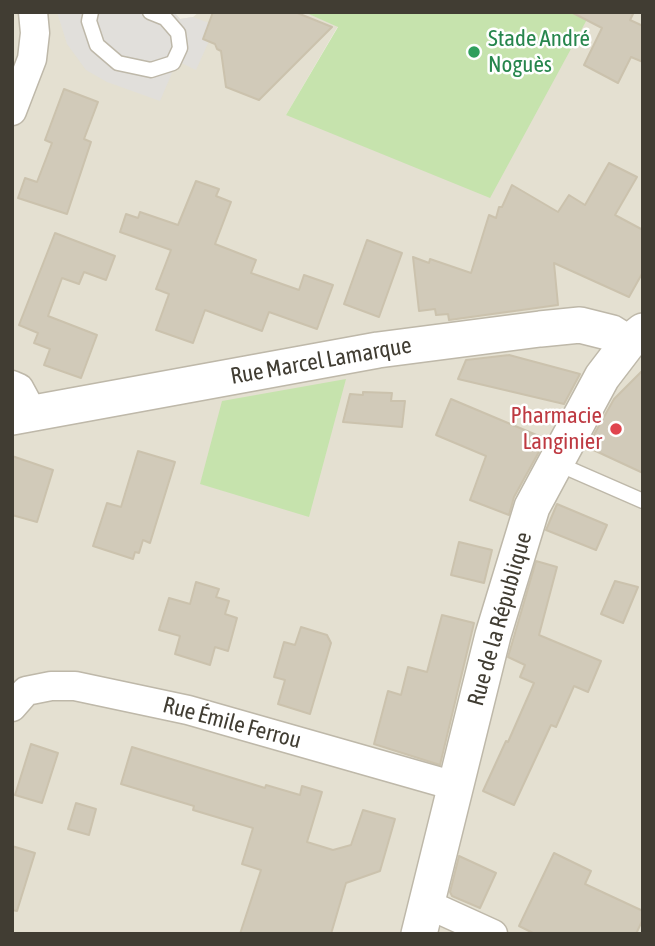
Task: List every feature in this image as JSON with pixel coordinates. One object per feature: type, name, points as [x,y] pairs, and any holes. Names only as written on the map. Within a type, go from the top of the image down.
[{"type":"street","points":[[12,111],[32,59],[35,33],[33,12]]},
{"type":"street","name":"Rue Marcel Lamarque","points":[[19,405],[378,350],[580,325],[636,337]]},
{"type":"street","name":"Rue de la République","points":[[423,919],[493,635],[532,507],[602,377],[636,337]]},
{"type":"street","name":"Rue Émile Ferrou","points":[[12,707],[26,691],[51,686],[75,686],[188,710],[455,786]]},
{"type":"street","points":[[423,919],[493,934]]},
{"type":"lane","points":[[91,12],[89,21],[97,45],[118,63],[151,70],[173,63],[180,48],[178,33],[165,18],[150,12]]},
{"type":"lane","points":[[556,463],[643,501]]},
{"type":"shaded area","points":[[12,12],[174,12],[180,19],[193,17],[199,12],[304,12],[338,26],[286,115],[591,12],[643,12],[643,934],[12,934]]},
{"type":"shaded area","points":[[57,12],[174,12],[180,19],[193,17],[209,23],[203,38],[209,41],[196,70],[177,61],[160,101],[107,82],[86,70],[67,44]]},
{"type":"green space","points":[[304,12],[591,12],[490,198],[286,115],[338,27]]},
{"type":"green space","points":[[346,379],[309,517],[200,484],[222,401]]},
{"type":"building","points":[[213,12],[295,12],[332,27],[259,100],[226,87],[221,51],[215,44],[203,39]]},
{"type":"building","points":[[571,12],[634,12],[630,20],[643,26],[643,62],[631,57],[618,83],[584,65],[602,28]]},
{"type":"building","points":[[64,89],[98,102],[84,139],[91,142],[67,214],[18,198],[25,178],[37,182],[52,143],[45,140]]},
{"type":"building","points":[[609,163],[637,177],[615,215],[643,230],[643,272],[629,297],[554,263],[558,305],[449,320],[448,314],[436,315],[435,309],[419,311],[413,257],[429,263],[430,259],[471,273],[489,215],[496,218],[512,185],[558,212],[569,195],[585,205]]},
{"type":"building","points":[[196,181],[219,189],[216,196],[231,202],[215,244],[256,260],[251,273],[299,290],[304,275],[333,285],[317,329],[269,312],[262,331],[205,310],[193,343],[156,330],[169,294],[156,289],[171,250],[120,232],[126,214],[138,218],[140,212],[178,225]]},
{"type":"building","points":[[55,233],[115,256],[106,280],[84,272],[79,284],[62,278],[48,316],[97,335],[81,378],[44,365],[50,349],[34,343],[38,333],[19,325]]},
{"type":"building","points":[[367,240],[402,253],[379,317],[344,304]]},
{"type":"building","points":[[509,355],[580,374],[564,404],[458,379],[466,360]]},
{"type":"building","points":[[643,370],[643,473],[587,447],[614,399]]},
{"type":"building","points":[[363,392],[392,393],[391,401],[405,401],[402,427],[343,422],[350,394],[363,395]]},
{"type":"building","points":[[451,399],[546,439],[514,497],[509,515],[470,500],[486,456],[436,435]]},
{"type":"building","points":[[138,451],[175,462],[150,543],[143,540],[139,553],[135,552],[133,559],[93,546],[107,503],[121,507]]},
{"type":"building","points":[[12,456],[53,470],[37,522],[12,515]]},
{"type":"building","points":[[557,504],[607,525],[596,550],[546,530]]},
{"type":"building","points":[[459,542],[492,550],[484,583],[451,575]]},
{"type":"building","points":[[536,561],[557,567],[539,635],[601,661],[588,692],[574,686],[556,727],[551,725],[514,805],[483,791],[534,683],[520,677],[525,665],[508,657]]},
{"type":"building","points":[[615,581],[638,587],[623,623],[601,614]]},
{"type":"building","points":[[196,582],[219,589],[216,597],[229,601],[225,614],[237,618],[228,651],[215,647],[210,665],[175,654],[180,636],[159,630],[169,598],[190,604]]},
{"type":"building","points":[[442,615],[474,623],[440,765],[374,744],[388,691],[401,695],[408,667],[427,672]]},
{"type":"building","points":[[301,627],[327,635],[331,643],[310,714],[278,704],[285,680],[274,677],[284,642],[295,645]]},
{"type":"building","points":[[31,744],[58,753],[42,803],[15,795]]},
{"type":"building","points":[[132,747],[265,788],[266,785],[300,795],[302,786],[322,792],[307,842],[333,850],[351,845],[363,810],[395,819],[380,871],[346,883],[331,934],[240,934],[261,870],[242,864],[253,828],[193,810],[194,806],[121,784]]},
{"type":"building","points":[[76,803],[96,809],[89,835],[68,829]]},
{"type":"building","points":[[12,846],[35,853],[17,911],[12,910]]},
{"type":"building","points":[[554,853],[591,871],[585,884],[643,911],[643,919],[636,934],[535,934],[519,926]]},
{"type":"building","points":[[459,856],[496,873],[480,908],[452,896],[450,892]]},
{"type":"place","name":"Stade André Noguès","points":[[474,52]]},
{"type":"place","name":"Pharmacie Langinier","points":[[616,429]]}]
